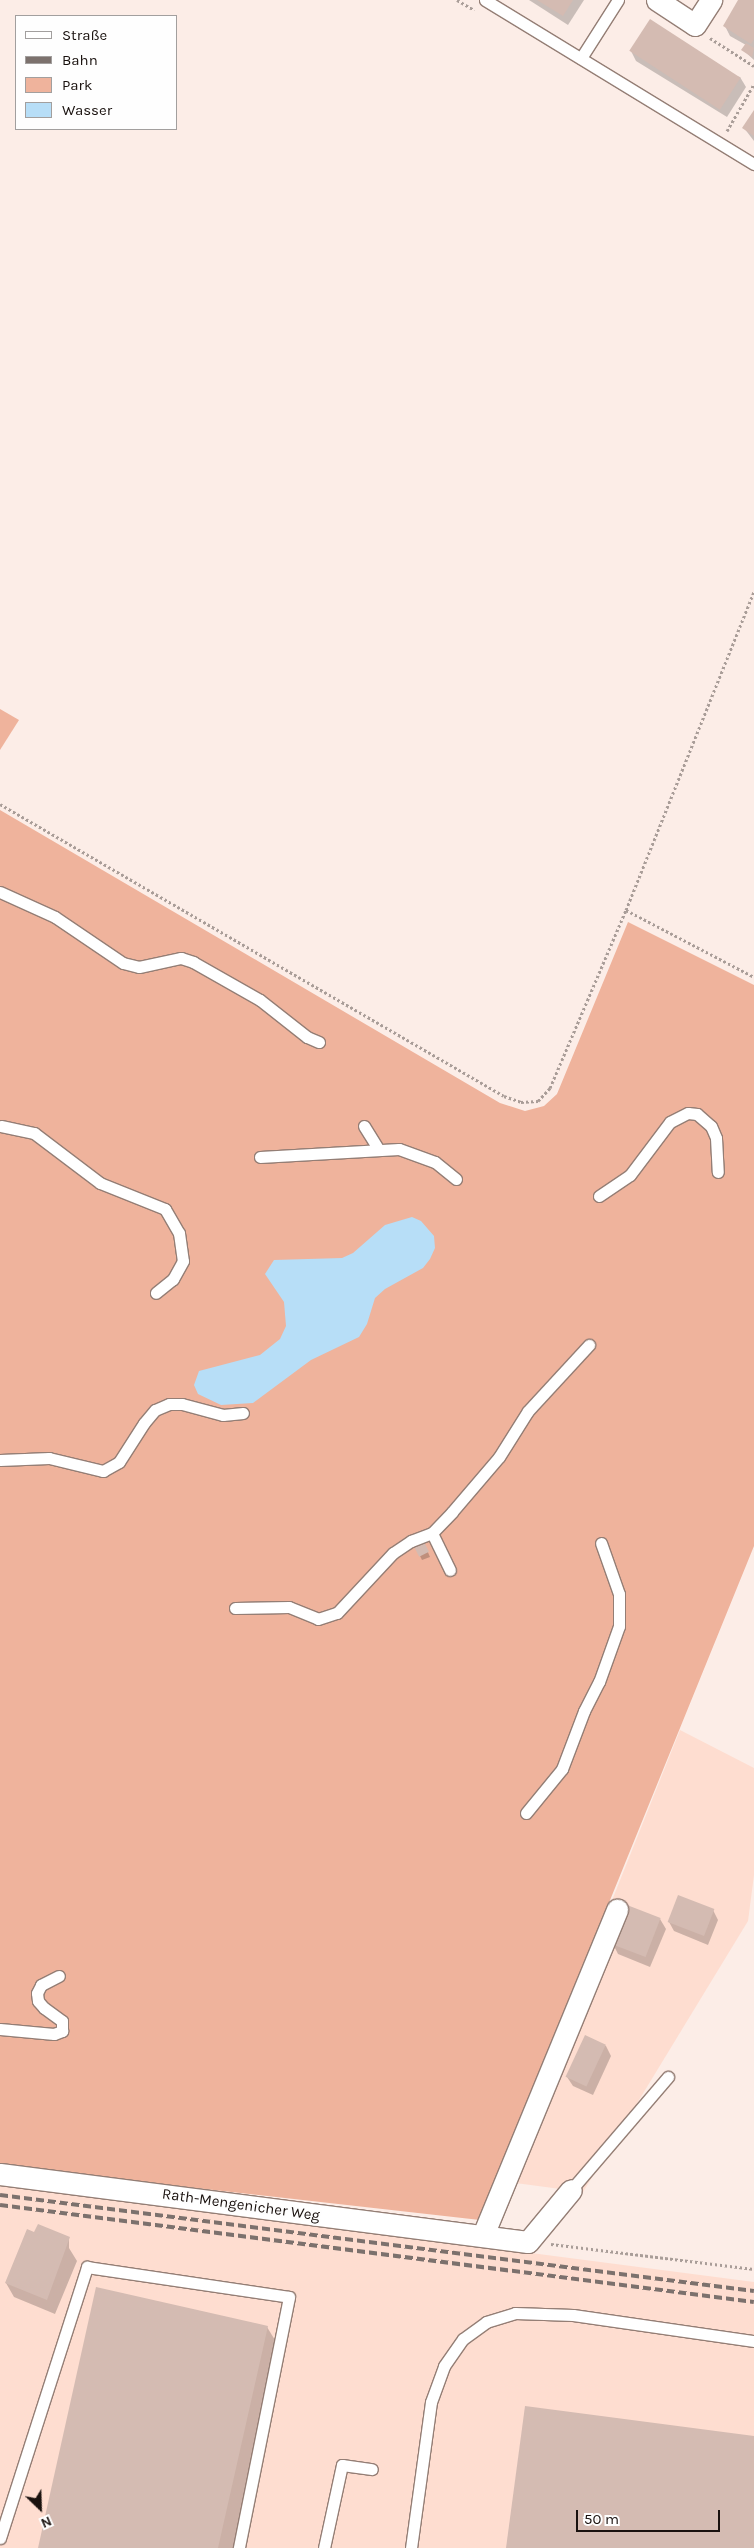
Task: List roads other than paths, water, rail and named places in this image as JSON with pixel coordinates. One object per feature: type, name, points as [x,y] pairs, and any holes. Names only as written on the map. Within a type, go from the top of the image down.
[{"type":"street","points":[[657,0],[695,25],[711,0]]},
{"type":"street","points":[[483,2235],[617,1910]]},
{"type":"street","name":"Rath-Mengenicher Weg","points":[[0,2174],[528,2242],[571,2190]]},
{"type":"lane","points":[[485,0],[754,164]]},
{"type":"lane","points":[[581,58],[618,0]]},
{"type":"lane","points":[[0,892],[56,917],[123,963],[139,967],[181,958],[193,962],[260,1000],[307,1037],[319,1042]]},
{"type":"lane","points":[[599,1196],[630,1175],[670,1122],[688,1113],[697,1114],[711,1126],[716,1138],[718,1172]]},
{"type":"lane","points":[[1,1126],[34,1133],[100,1183],[165,1209],[179,1233],[183,1261],[173,1279],[156,1293]]},
{"type":"lane","points":[[364,1126],[378,1148]]},
{"type":"lane","points":[[260,1157],[320,1156],[378,1148],[416,1154],[436,1162],[456,1179]]},
{"type":"lane","points":[[235,1608],[276,1606],[318,1619],[327,1618],[337,1612],[394,1553],[411,1540],[432,1533],[499,1456],[528,1411],[589,1344]]},
{"type":"lane","points":[[0,1460],[49,1458],[102,1471],[119,1462],[144,1423],[155,1410],[169,1404],[182,1404],[223,1415],[243,1413]]},
{"type":"lane","points":[[432,1533],[450,1570]]},
{"type":"lane","points":[[526,1813],[562,1769],[584,1711],[600,1682],[619,1626],[618,1594],[601,1543]]},
{"type":"lane","points":[[0,2029],[54,2034],[62,2031],[62,2021],[44,2008],[38,2001],[37,1993],[41,1985],[59,1976]]},
{"type":"lane","points":[[571,2190],[668,2077]]},
{"type":"lane","points":[[0,2538],[87,2267],[289,2296],[239,2548]]},
{"type":"lane","points":[[410,2548],[431,2402],[444,2366],[463,2339],[486,2322],[515,2313],[573,2315],[754,2341]]},
{"type":"lane","points":[[324,2548],[342,2465],[372,2469]]},
{"type":"water","points":[[412,1217],[421,1221],[434,1236],[435,1248],[423,1268],[385,1289],[375,1298],[367,1324],[359,1337],[311,1360],[253,1403],[221,1405],[198,1394],[194,1385],[199,1371],[260,1355],[280,1339],[286,1326],[284,1302],[265,1274],[274,1260],[342,1258],[353,1253],[385,1225]]},
{"type":"railway","points":[[0,2195],[754,2291]]},
{"type":"railway","points":[[0,2205],[754,2302]]}]
